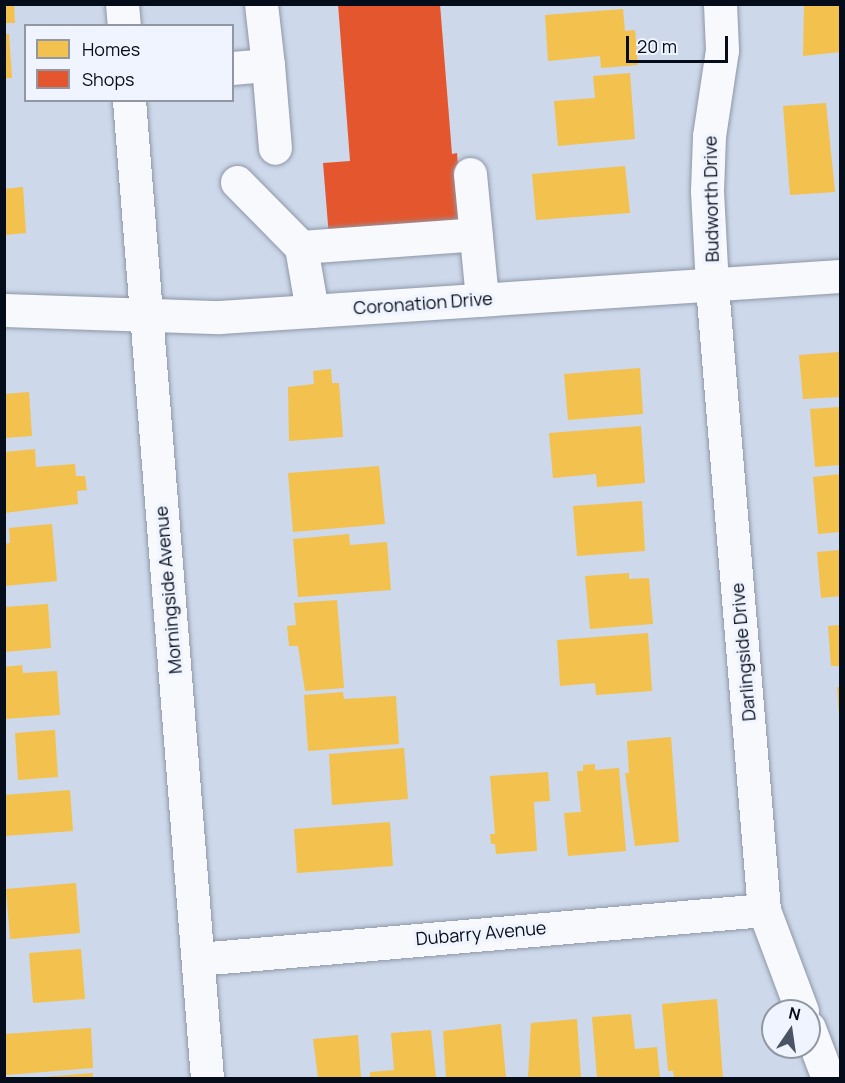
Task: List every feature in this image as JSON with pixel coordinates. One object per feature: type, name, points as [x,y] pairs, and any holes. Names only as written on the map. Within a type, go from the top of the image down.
[{"type":"street","points":[[122,4],[124,24]]},
{"type":"street","points":[[261,4],[275,148]]},
{"type":"street","name":"Budworth Drive","points":[[712,287],[707,191],[709,136],[722,50],[720,4]]},
{"type":"street","points":[[234,68],[268,66]]},
{"type":"street","name":"Morningside Avenue","points":[[129,102],[144,313],[207,1078]]},
{"type":"street","points":[[470,174],[482,299]]},
{"type":"street","points":[[237,182],[301,247],[312,311]]},
{"type":"street","points":[[301,247],[476,234]]},
{"type":"street","name":"Coronation Drive","points":[[4,310],[220,317],[482,299],[712,287],[840,276]]},
{"type":"street","name":"Darlingside Drive","points":[[712,287],[764,910],[797,999]]},
{"type":"street","name":"Dubarry Avenue","points":[[198,959],[764,910]]},
{"type":"street","points":[[821,1059],[828,1078]]},
{"type":"building: Homes","points":[[4,4],[14,4],[15,23],[4,23]]},
{"type":"building: Homes","points":[[804,4],[840,4],[840,52],[803,56]]},
{"type":"building: Homes","points":[[623,9],[625,31],[635,30],[638,65],[601,68],[600,56],[548,61],[545,15]]},
{"type":"building: Homes","points":[[4,34],[9,34],[12,78],[4,78]]},
{"type":"building: Homes","points":[[630,73],[635,139],[558,146],[554,101],[595,98],[593,76]]},
{"type":"building: Homes","points":[[826,103],[835,192],[790,195],[783,106]]},
{"type":"building: Homes","points":[[625,166],[630,213],[536,220],[532,174]]},
{"type":"building: Homes","points":[[23,187],[26,233],[4,235],[4,189]]},
{"type":"building: Homes","points":[[840,352],[840,397],[803,399],[799,355]]},
{"type":"building: Homes","points":[[640,368],[643,414],[568,420],[564,374]]},
{"type":"building: Homes","points":[[331,369],[332,383],[339,383],[343,437],[289,441],[288,387],[314,384],[313,371]]},
{"type":"building: Homes","points":[[29,392],[32,436],[4,438],[4,394]]},
{"type":"building: Homes","points":[[840,407],[840,465],[815,467],[810,409]]},
{"type":"building: Homes","points":[[641,426],[645,483],[597,487],[596,474],[553,478],[549,433]]},
{"type":"building: Homes","points":[[35,449],[36,467],[75,464],[76,476],[85,476],[87,490],[77,491],[78,504],[4,513],[4,452]]},
{"type":"building: Homes","points":[[379,466],[385,524],[293,532],[288,473]]},
{"type":"building: Homes","points":[[840,474],[840,532],[818,534],[813,477]]},
{"type":"building: Homes","points":[[642,501],[645,551],[577,556],[573,506]]},
{"type":"building: Homes","points":[[52,524],[57,581],[4,586],[4,544],[10,543],[9,528]]},
{"type":"building: Homes","points":[[349,534],[350,545],[387,542],[391,590],[298,597],[293,539]]},
{"type":"building: Homes","points":[[840,550],[840,596],[821,598],[817,552]]},
{"type":"building: Homes","points":[[629,573],[629,579],[649,578],[653,624],[590,629],[585,576]]},
{"type":"building: Homes","points":[[337,600],[344,688],[305,691],[298,646],[289,646],[287,626],[296,625],[294,603]]},
{"type":"building: Homes","points":[[48,604],[51,648],[4,652],[4,607]]},
{"type":"building: Homes","points":[[840,625],[840,666],[831,666],[828,626]]},
{"type":"building: Homes","points":[[648,633],[652,691],[596,695],[595,683],[560,686],[557,640]]},
{"type":"building: Homes","points":[[22,665],[23,673],[57,671],[60,715],[4,719],[4,667]]},
{"type":"building: Homes","points":[[837,687],[840,687],[840,716],[839,716]]},
{"type":"building: Homes","points":[[343,692],[344,699],[396,696],[399,744],[308,751],[304,695]]},
{"type":"building: Homes","points":[[55,730],[58,777],[18,780],[15,733]]},
{"type":"building: Homes","points":[[671,737],[679,842],[635,846],[625,773],[629,773],[627,741]]},
{"type":"building: Homes","points":[[404,748],[408,799],[332,805],[329,754]]},
{"type":"building: Homes","points":[[595,764],[595,770],[619,768],[626,851],[568,856],[564,813],[581,812],[577,771],[583,771],[583,765]]},
{"type":"building: Homes","points":[[548,772],[550,801],[534,802],[537,851],[496,854],[495,844],[491,844],[490,834],[495,834],[490,776]]},
{"type":"building: Homes","points":[[70,790],[73,831],[4,836],[4,795]]},
{"type":"building: Homes","points":[[390,822],[393,866],[297,873],[294,829]]},
{"type":"building: Homes","points":[[76,883],[80,933],[10,939],[6,889]]},
{"type":"building: Homes","points":[[81,949],[85,999],[33,1003],[29,953]]},
{"type":"building: Homes","points":[[717,999],[723,1078],[674,1078],[673,1071],[668,1071],[662,1004]]},
{"type":"building: Homes","points":[[631,1014],[635,1049],[657,1047],[660,1078],[597,1078],[592,1017]]},
{"type":"building: Homes","points":[[577,1019],[581,1078],[528,1078],[531,1023]]},
{"type":"building: Homes","points":[[501,1024],[506,1078],[446,1078],[443,1031]]},
{"type":"building: Homes","points":[[91,1028],[93,1068],[6,1075],[4,1034]]},
{"type":"building: Homes","points":[[431,1030],[436,1078],[370,1078],[370,1072],[394,1070],[391,1033]]},
{"type":"building: Homes","points":[[358,1035],[361,1078],[318,1078],[313,1039]]},
{"type":"building: Homes","points":[[93,1073],[93,1078],[44,1078],[44,1077]]},
{"type":"building: Shops","points":[[338,4],[440,4],[452,154],[457,153],[463,226],[329,237],[323,163],[350,161]]}]
